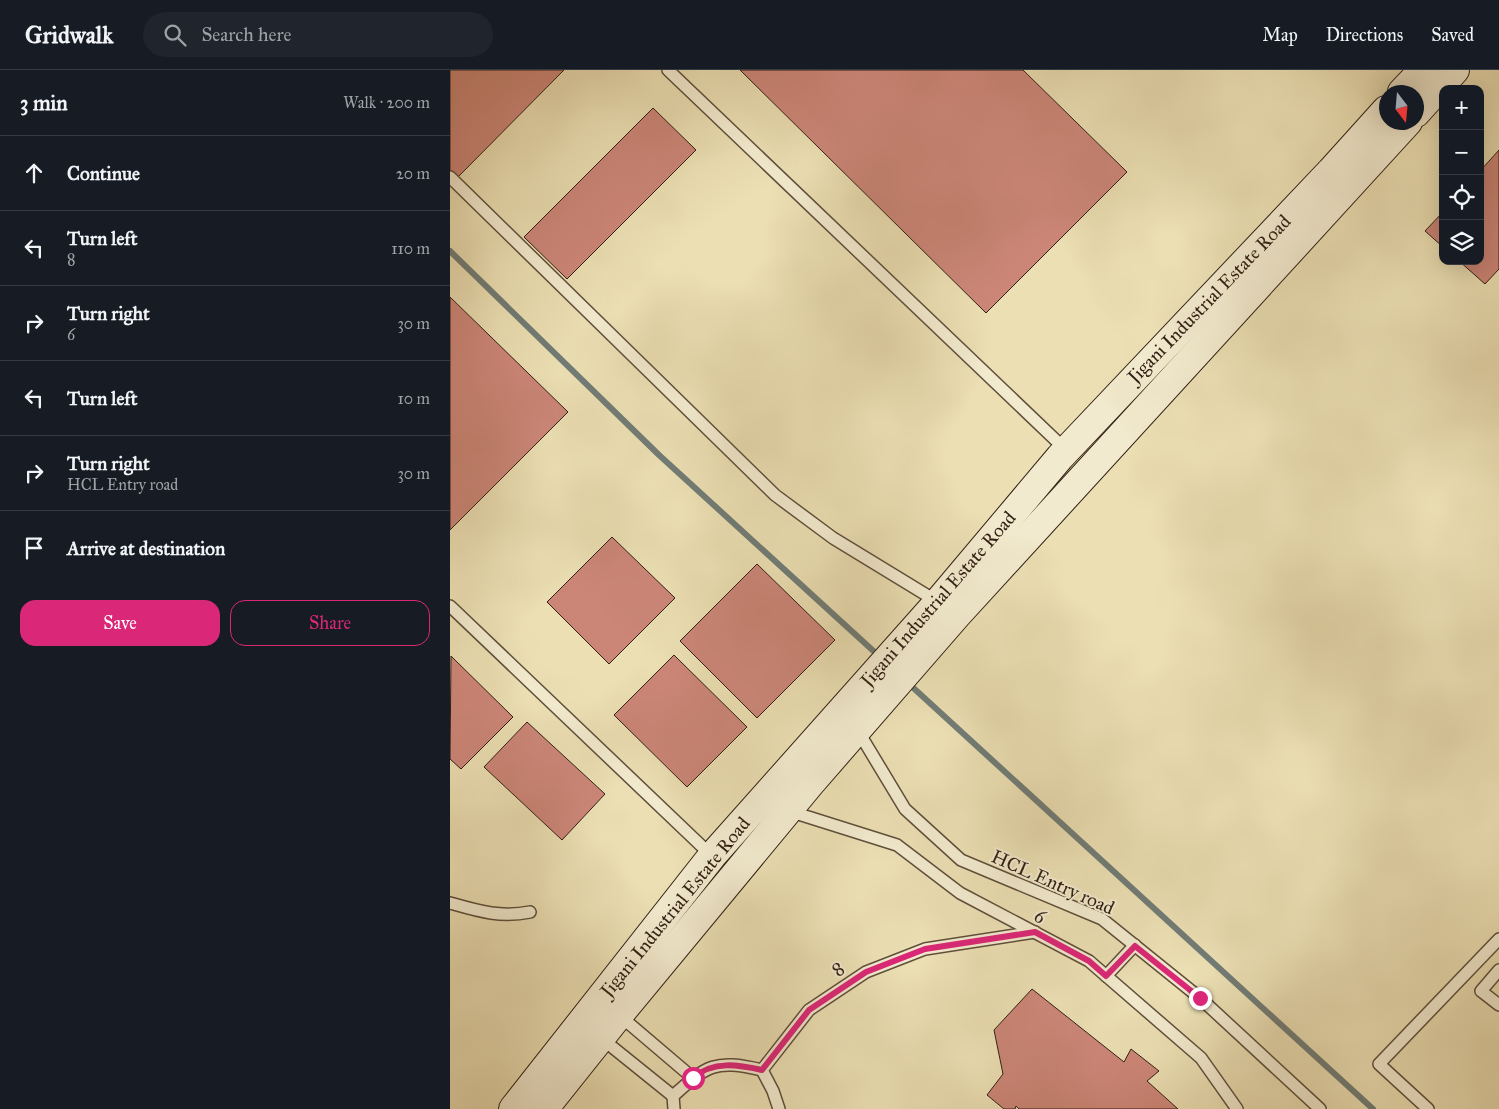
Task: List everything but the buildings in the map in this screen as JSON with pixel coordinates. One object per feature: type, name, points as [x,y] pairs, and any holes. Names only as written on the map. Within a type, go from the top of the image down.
[{"type":"main road","points":[[1409,85],[1423,70]]},
{"type":"main road","points":[[1424,104],[1455,70]]},
{"type":"main road","name":"Jigani Industrial Estate Road","points":[[544,1109],[600,1038],[858,731],[894,670],[938,602],[1066,450],[1379,118]]},
{"type":"main road","name":"Jigani Industrial Estate Road","points":[[513,1109],[712,856],[894,670],[957,615],[1401,130]]},
{"type":"lane","points":[[668,70],[1066,450]]},
{"type":"lane","points":[[450,177],[775,495],[833,538],[938,602]]},
{"type":"lane","points":[[450,606],[712,856]]},
{"type":"lane","name":"HCL Entry road","points":[[858,731],[905,809],[961,860],[1102,919],[1200,998],[1320,1109]]},
{"type":"lane","name":"6","points":[[789,811],[897,846],[960,893],[1089,961],[1201,1058],[1236,1109]]},
{"type":"lane","points":[[450,903],[482,912],[513,916],[530,912]]},
{"type":"lane","name":"8","points":[[762,1070],[809,1010],[866,972],[925,949],[1035,932]]},
{"type":"lane","points":[[1428,1109],[1379,1064],[1499,939]]},
{"type":"lane","points":[[1106,976],[1135,946]]},
{"type":"lane","points":[[1499,970],[1481,991],[1499,1005]]},
{"type":"lane","points":[[619,1016],[693,1078]]},
{"type":"lane","points":[[600,1038],[673,1096],[674,1109]]},
{"type":"lane","points":[[673,1096],[698,1074],[714,1066],[744,1066],[762,1070],[774,1091],[779,1109]]},
{"type":"waterway","points":[[450,251],[659,455],[880,657]]},
{"type":"waterway","points":[[908,683],[1373,1109]]},
{"type":"route","points":[[693,1078],[714,1066],[744,1066],[762,1070],[809,1010],[866,972],[925,949],[1035,932],[1089,961],[1106,976],[1135,946],[1200,998]]}]
